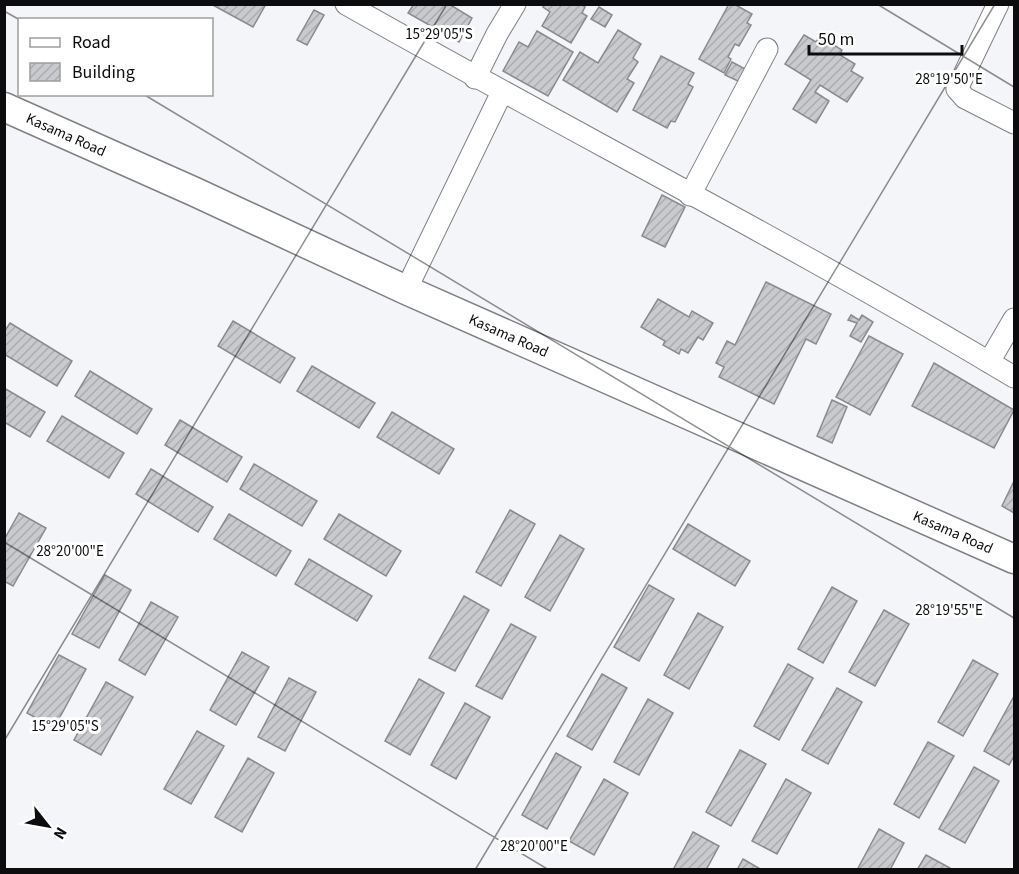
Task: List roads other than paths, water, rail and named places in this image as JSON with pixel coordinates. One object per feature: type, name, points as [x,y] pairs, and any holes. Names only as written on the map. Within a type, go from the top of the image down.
[{"type":"street","points":[[346,4],[476,78],[882,300],[1014,377]]},
{"type":"street","points":[[476,78],[514,4]]},
{"type":"street","points":[[998,4],[957,89],[965,98],[1014,123]]},
{"type":"street","points":[[690,195],[767,50]]},
{"type":"street","points":[[406,290],[502,92]]},
{"type":"street","name":"Kasama Road","points":[[4,107],[406,290],[1014,559]]},
{"type":"street","points":[[989,362],[1014,319]]}]
